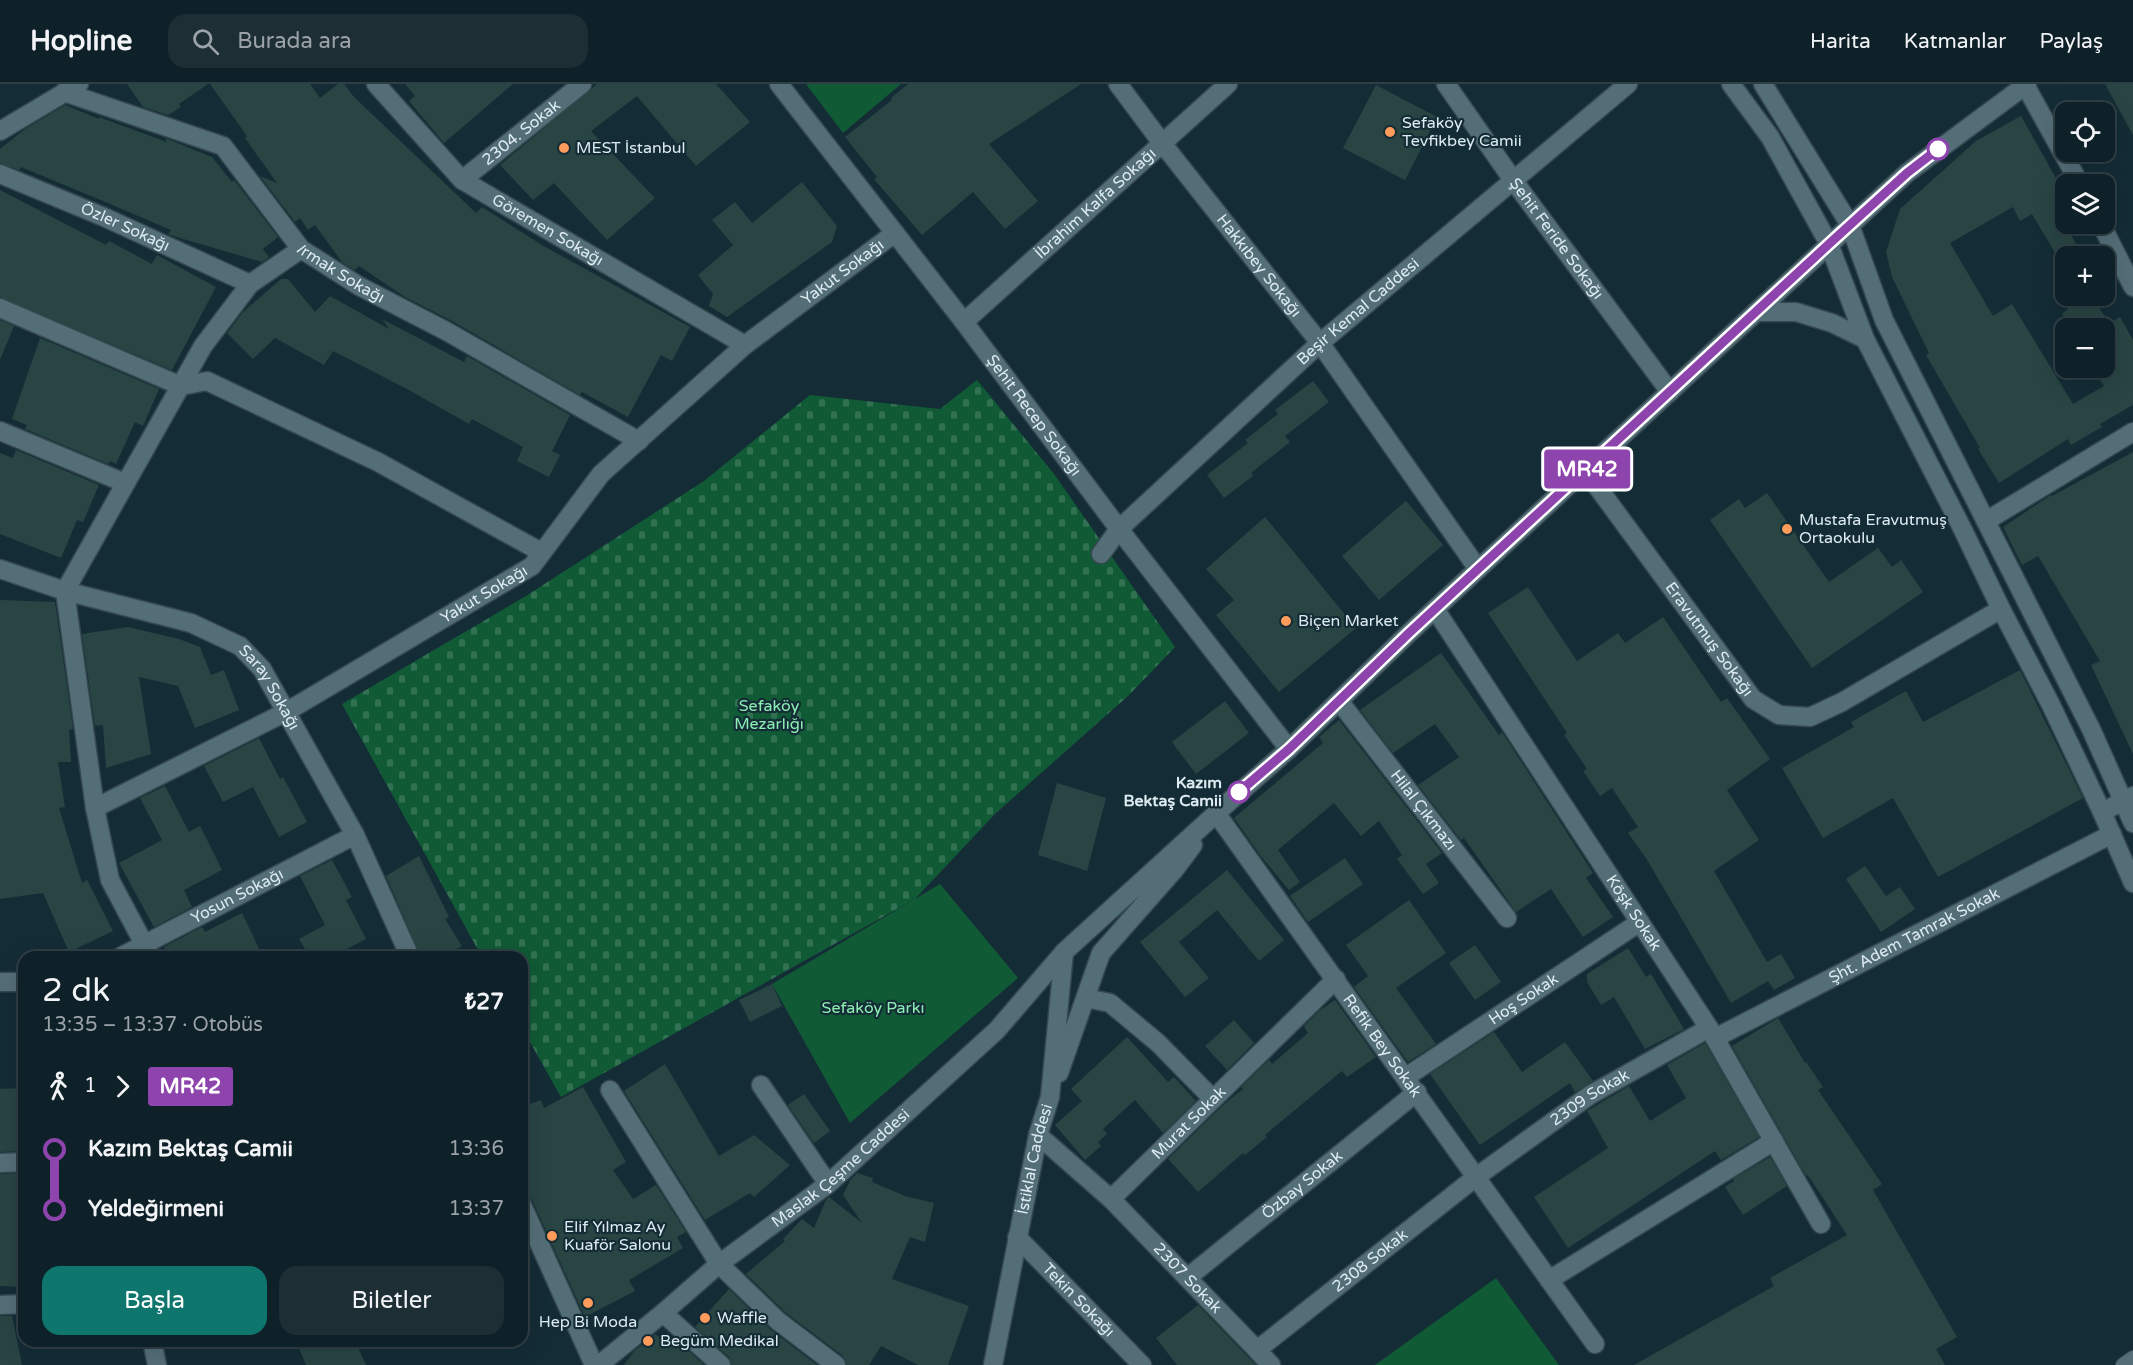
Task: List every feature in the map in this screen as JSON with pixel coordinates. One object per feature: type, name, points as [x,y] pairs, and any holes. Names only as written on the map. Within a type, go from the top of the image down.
[{"type":"street","name":"Göremen Sokağı","points":[[376,84],[462,180],[745,345]]},
{"type":"street","name":"2304. Sokak","points":[[462,180],[581,84]]},
{"type":"street","name":"Şehit Recep Sokağı","points":[[779,84],[896,233],[1119,529],[1289,749]]},
{"type":"street","name":"Hakkıbey Sokağı","points":[[1118,84],[1320,343],[1478,569]]},
{"type":"street","name":"İbrahim Kalfa Sokağı","points":[[964,322],[1227,84]]},
{"type":"street","name":"Şehit Feride Sokağı","points":[[1446,84],[1513,180],[1670,392]]},
{"type":"street","name":"Beşir Kemal Caddesi","points":[[1101,554],[1119,529],[1320,343],[1628,84]]},
{"type":"street","points":[[1731,84],[1770,137],[1829,244],[1865,339],[2051,705],[2133,883]]},
{"type":"street","points":[[1763,84],[1850,225],[1884,320],[2091,729],[2129,799],[2133,823]]},
{"type":"street","points":[[1050,1097],[1101,953],[1175,869],[1216,813],[1289,749],[1435,609],[1907,173],[2026,85],[2075,174]]},
{"type":"street","points":[[0,131],[71,88]]},
{"type":"street","name":"Irmak Sokağı","points":[[71,88],[223,146],[301,249],[359,286],[446,331],[639,441]]},
{"type":"street","name":"Özler Sokağı","points":[[0,174],[104,217],[250,284]]},
{"type":"street","name":"Yakut Sokağı","points":[[95,808],[286,712],[532,566],[601,474],[745,345],[896,233]]},
{"type":"street","points":[[2107,234],[2133,286]]},
{"type":"street","points":[[148,950],[110,880],[95,808],[66,591],[203,346],[250,284],[301,249]]},
{"type":"street","points":[[0,308],[181,386],[207,381],[378,462],[542,552]]},
{"type":"street","points":[[1756,312],[1796,312],[1832,323],[1865,339]]},
{"type":"street","points":[[0,431],[125,483]]},
{"type":"street","points":[[1986,521],[2133,432]]},
{"type":"street","name":"Eravutmuş Sokağı","points":[[1585,470],[1753,699],[1779,715],[1810,717],[1842,702],[2001,609]]},
{"type":"street","name":"Saray Sokağı","points":[[0,569],[66,591],[191,623],[240,646],[262,669],[355,835],[407,951]]},
{"type":"street","name":"Köşk Sokak","points":[[1435,609],[1712,1033],[1821,1224]]},
{"type":"street","name":"Hilal Çıkmazı","points":[[1339,701],[1507,918]]},
{"type":"street","points":[[2102,812],[2129,799]]},
{"type":"street","name":"Maslak Çeşme Caddesi","points":[[599,1365],[663,1314],[719,1264],[828,1184],[997,1030],[1064,952],[1216,813]]},
{"type":"street","name":"Refik Bey Sokak","points":[[1216,813],[1595,1344]]},
{"type":"street","name":"Şht. Adem Tamrak Sokak","points":[[1712,1033],[2112,834]]},
{"type":"street","name":"Yosun Sokağı","points":[[148,950],[355,835]]},
{"type":"street","name":"Hoş Sokak","points":[[1411,1085],[1640,922]]},
{"type":"street","name":"İstiklal Caddesi","points":[[993,1365],[1038,1135],[1050,1097],[1064,952]]},
{"type":"street","name":"Murat Sokak","points":[[1111,1199],[1336,979]]},
{"type":"street","points":[[0,982],[18,982]]},
{"type":"street","points":[[1086,998],[1110,1004],[1158,1043],[1213,1099]]},
{"type":"street","name":"2309 Sokak","points":[[1476,1177],[1590,1095],[1712,1033]]},
{"type":"street","points":[[761,1085],[828,1184]]},
{"type":"street","name":"Özbay Sokak","points":[[1187,1278],[1411,1085]]},
{"type":"street","points":[[610,1090],[719,1264],[778,1321],[836,1365]]},
{"type":"street","points":[[1038,1135],[1111,1199]]},
{"type":"street","points":[[1549,1280],[1773,1141]]},
{"type":"street","points":[[0,1163],[18,1162]]},
{"type":"street","name":"2308 Sokak","points":[[1260,1348],[1476,1177]]},
{"type":"street","name":"2307 Sokak","points":[[1111,1199],[1187,1278],[1260,1348],[1271,1365]]},
{"type":"street","points":[[528,1218],[594,1365]]},
{"type":"street","name":"Tekin Sokağı","points":[[1017,1236],[1142,1365]]},
{"type":"street","points":[[0,1305],[18,1304]]},
{"type":"street","points":[[663,1314],[721,1365]]},
{"type":"street","points":[[153,1347],[157,1365]]},
{"type":"lane","points":[[2123,1365],[2133,1358]]},
{"type":"green space","points":[[806,84],[901,84],[843,133]]},
{"type":"green space","name":"Sefaköy Mezarlığı","points":[[977,380],[1054,474],[1175,647],[1128,696],[995,814],[915,899],[561,1097],[528,1039],[528,951],[479,951],[342,704],[526,596],[704,481],[810,395],[940,409]]},
{"type":"green space","name":"Sefaköy Parkı","points":[[940,884],[1018,978],[850,1123],[772,984]]},
{"type":"green space","points":[[1496,1278],[1559,1365],[1375,1365]]},
{"type":"building","points":[[127,84],[208,84],[179,104],[181,107],[168,115],[143,107]]},
{"type":"building","points":[[210,84],[310,84],[320,98],[338,84],[344,84],[354,97],[476,213],[482,207],[542,245],[690,327],[672,361],[661,355],[628,417],[582,392],[580,395],[452,321],[405,297],[359,266],[354,270],[342,262],[315,225],[308,230],[300,218],[295,222],[260,176],[277,183]]},
{"type":"building","points":[[405,84],[513,84],[444,143],[409,101],[415,96]]},
{"type":"building","name":"MEST İstanbul","points":[[597,84],[716,84],[750,122],[696,166],[637,96],[591,131],[655,198],[607,240],[554,183],[533,200],[500,165]]},
{"type":"building","points":[[908,84],[1081,84],[989,144],[1038,201],[1005,229],[973,192],[922,235],[874,179],[877,177],[845,137],[892,100],[891,98]]},
{"type":"building","points":[[2105,84],[2133,84],[2133,135],[2115,102]]},
{"type":"building","name":"Sefaköy Tevfikbey Camii","points":[[1376,85],[1437,117],[1405,180],[1343,148]]},
{"type":"building","points":[[65,105],[167,142],[165,138],[212,157],[232,182],[234,180],[278,237],[263,249],[269,257],[262,262],[173,236],[168,234],[171,230],[103,201],[21,167],[19,170],[0,163],[0,149],[25,129]]},
{"type":"building","points":[[2021,116],[2055,176],[2055,234],[2071,234],[2077,246],[2055,246],[2055,253],[2032,214],[2020,221],[2013,207],[1950,243],[1993,316],[2012,304],[2055,378],[2073,404],[2104,386],[2099,378],[2115,378],[2115,320],[2120,317],[2133,340],[2133,405],[2100,424],[2102,427],[2071,445],[2068,439],[1999,483],[1926,355],[1929,353],[1892,277],[1886,252],[1900,209],[1976,141]]},
{"type":"building","points":[[802,182],[837,226],[832,242],[727,317],[709,306],[713,294],[698,275],[733,245],[712,220],[735,202],[752,223]]},
{"type":"building","points":[[0,190],[106,245],[109,241],[152,264],[157,255],[216,287],[172,370],[0,297]]},
{"type":"building","points":[[281,279],[288,279],[315,312],[330,296],[389,329],[382,319],[464,362],[467,356],[570,415],[552,451],[560,455],[549,477],[517,461],[523,447],[472,419],[469,424],[333,351],[324,365],[275,338],[253,359],[227,333],[243,312]]},
{"type":"building","points":[[2066,306],[2097,306],[2106,318],[2065,318],[2062,314],[2068,309]]},
{"type":"building","points":[[0,320],[14,326],[0,360]]},
{"type":"building","points":[[40,338],[159,389],[143,426],[135,422],[116,464],[110,461],[108,464],[25,429],[27,425],[12,419]]},
{"type":"building","points":[[1313,381],[1329,402],[1285,436],[1290,442],[1251,473],[1253,476],[1224,498],[1207,475],[1248,443],[1245,440],[1278,414],[1275,410]]},
{"type":"building","points":[[16,450],[99,485],[83,522],[77,520],[61,558],[0,534],[0,453],[13,458]]},
{"type":"building","points":[[2133,452],[2133,754],[2091,665],[2100,661],[2038,556],[2022,565],[2003,527],[2051,495]]},
{"type":"building","points":[[1767,493],[1829,582],[1878,548],[1892,567],[1901,560],[1923,592],[1812,668],[1710,520],[1739,499],[1745,508]]},
{"type":"building","points":[[1406,501],[1443,545],[1379,600],[1342,556]]},
{"type":"building","name":"Biçen Market","points":[[1265,517],[1356,628],[1279,692],[1216,615],[1234,600],[1206,569]]},
{"type":"building","points":[[1528,587],[1577,661],[1618,633],[1625,643],[1663,617],[1721,702],[1727,698],[1770,759],[1727,790],[1759,840],[1714,871],[1767,962],[1781,954],[1795,978],[1774,990],[1768,981],[1731,1003],[1646,858],[1628,833],[1638,827],[1612,788],[1600,796],[1583,771],[1587,769],[1564,735],[1567,733],[1488,613]]},
{"type":"building","points":[[0,600],[55,602],[73,729],[69,730],[71,762],[58,762],[65,807],[59,808],[82,883],[87,880],[113,931],[69,951],[43,893],[0,899]]},
{"type":"building","points":[[128,627],[179,639],[200,647],[211,675],[224,670],[239,710],[195,728],[178,686],[139,677],[151,754],[106,768],[103,725],[95,726],[82,634]]},
{"type":"building","points":[[1441,653],[1499,735],[1502,732],[1593,873],[1586,878],[1613,917],[1583,937],[1551,889],[1516,912],[1464,838],[1461,840],[1418,785],[1459,757],[1435,724],[1393,753],[1360,710]]},
{"type":"building","points":[[2020,670],[2083,798],[1938,877],[1893,798],[1823,838],[1782,768],[1854,727],[1851,722],[1906,691],[1923,722]]},
{"type":"building","points":[[1225,701],[1249,733],[1196,774],[1172,742]]},
{"type":"building","points":[[1339,720],[1442,853],[1426,864],[1439,883],[1423,894],[1397,859],[1402,855],[1379,821],[1361,836],[1334,803],[1278,850],[1300,882],[1289,890],[1234,818],[1323,743],[1319,737]]},
{"type":"building","points":[[259,738],[280,779],[283,777],[307,822],[279,837],[253,787],[223,802],[204,766]]},
{"type":"building","name":"Kazım Bektaş Camii","points":[[1057,783],[1106,798],[1087,871],[1038,855]]},
{"type":"building","points":[[165,786],[189,832],[200,826],[222,870],[184,890],[192,907],[154,927],[119,863],[162,840],[140,798]]},
{"type":"building","points":[[419,856],[449,917],[445,919],[462,946],[453,951],[418,951],[386,876]]},
{"type":"building","points":[[1345,858],[1363,884],[1308,922],[1290,896]]},
{"type":"building","points":[[332,860],[352,897],[346,900],[366,939],[343,951],[306,951],[299,939],[325,925],[300,876]]},
{"type":"building","points":[[1865,866],[1886,896],[1900,887],[1915,909],[1881,932],[1846,879]]},
{"type":"building","points":[[1227,870],[1284,940],[1259,961],[1217,910],[1179,942],[1209,978],[1185,997],[1140,942]]},
{"type":"building","points":[[1409,900],[1446,953],[1396,988],[1436,1044],[1408,1062],[1354,987],[1368,976],[1346,945]]},
{"type":"building","points":[[242,913],[260,951],[166,951],[164,947],[202,927],[205,932]]},
{"type":"building","points":[[1475,945],[1501,982],[1475,1000],[1449,963]]},
{"type":"building","points":[[1628,948],[1646,977],[1651,974],[1684,1029],[1645,1049],[1614,997],[1601,1005],[1587,982],[1587,974]]},
{"type":"building","points":[[772,984],[782,1006],[750,1022],[739,1000]]},
{"type":"building","points":[[1335,1000],[1376,1057],[1347,1077],[1342,1071],[1265,1135],[1267,1137],[1245,1155],[1243,1153],[1198,1192],[1168,1159],[1223,1105],[1243,1089],[1241,1087],[1269,1060],[1272,1064],[1308,1033],[1304,1026],[1320,1010]]},
{"type":"building","points":[[1778,1018],[1805,1063],[1823,1087],[1818,1090],[1882,1184],[1873,1190],[1957,1337],[1936,1349],[1945,1365],[1634,1365],[1774,1286],[1770,1278],[1847,1235],[1810,1178],[1805,1174],[1732,1046]]},
{"type":"building","points":[[1234,1020],[1254,1043],[1227,1070],[1205,1046]]},
{"type":"building","points":[[1494,1032],[1522,1072],[1565,1042],[1593,1081],[1575,1092],[1570,1083],[1480,1145],[1430,1074]]},
{"type":"building","points":[[1127,1037],[1168,1082],[1174,1077],[1196,1101],[1163,1133],[1135,1100],[1103,1129],[1107,1134],[1098,1142],[1101,1146],[1085,1160],[1055,1125],[1082,1101],[1071,1089]]},
{"type":"building","points":[[1705,1043],[1759,1137],[1721,1160],[1715,1151],[1568,1248],[1534,1197],[1608,1148],[1587,1111],[1629,1086],[1650,1121],[1686,1098],[1667,1065]]},
{"type":"building","points":[[665,1064],[719,1156],[754,1135],[790,1165],[754,1197],[750,1193],[705,1220],[624,1091]]},
{"type":"building","points":[[583,1087],[626,1162],[613,1170],[633,1199],[656,1185],[686,1232],[677,1237],[683,1248],[629,1280],[635,1291],[585,1317],[532,1200],[528,1196],[528,1105],[541,1100],[544,1108]]},
{"type":"building","points":[[18,1088],[18,1151],[0,1152],[0,1089]]},
{"type":"building","points":[[804,1094],[830,1131],[814,1143],[788,1105]]},
{"type":"building","points":[[1770,1157],[1787,1186],[1743,1215],[1725,1187],[1734,1181],[1733,1179]]},
{"type":"building","points":[[18,1173],[18,1287],[0,1286],[0,1174]]},
{"type":"building","points":[[857,1173],[873,1178],[872,1182],[905,1196],[934,1203],[925,1242],[910,1237],[892,1279],[969,1306],[948,1365],[918,1365],[881,1346],[869,1365],[847,1365],[843,1356],[785,1312],[746,1274],[785,1241],[783,1239],[802,1219],[814,1228],[829,1197],[862,1223],[843,1195],[851,1179]]},
{"type":"building","points":[[729,1289],[771,1330],[817,1365],[732,1365],[729,1357],[695,1327]]},
{"type":"building","points":[[1198,1305],[1256,1365],[1177,1365],[1156,1338]]},
{"type":"building","points":[[0,1316],[12,1316],[22,1365],[0,1365]]},
{"type":"building","points":[[655,1334],[676,1349],[681,1344],[704,1365],[624,1365],[634,1351]]},
{"type":"building","points":[[298,1347],[358,1347],[366,1365],[306,1365]]},
{"type":"bus line","name":"MR42","points":[[1239,792],[1289,749],[1409,633],[1829,244],[1907,173],[1938,149]]},
{"type":"place","name":"Sefaköy Tevfikbey Camii","points":[[1390,132]]},
{"type":"place","name":"MEST İstanbul","points":[[564,148]]},
{"type":"place","name":"Mustafa Eravutmuş Ortaokulu","points":[[1787,529]]},
{"type":"place","name":"Biçen Market","points":[[1286,621]]},
{"type":"place","name":"Kazım Bektaş Camii","points":[[1239,792]]},
{"type":"place","name":"Elif Yılmaz Ay Kuaför Salonu","points":[[552,1236]]},
{"type":"place","name":"Hep Bi Moda","points":[[588,1303]]},
{"type":"place","name":"Waffle","points":[[705,1318]]},
{"type":"place","name":"Begüm Medikal","points":[[648,1341]]}]
